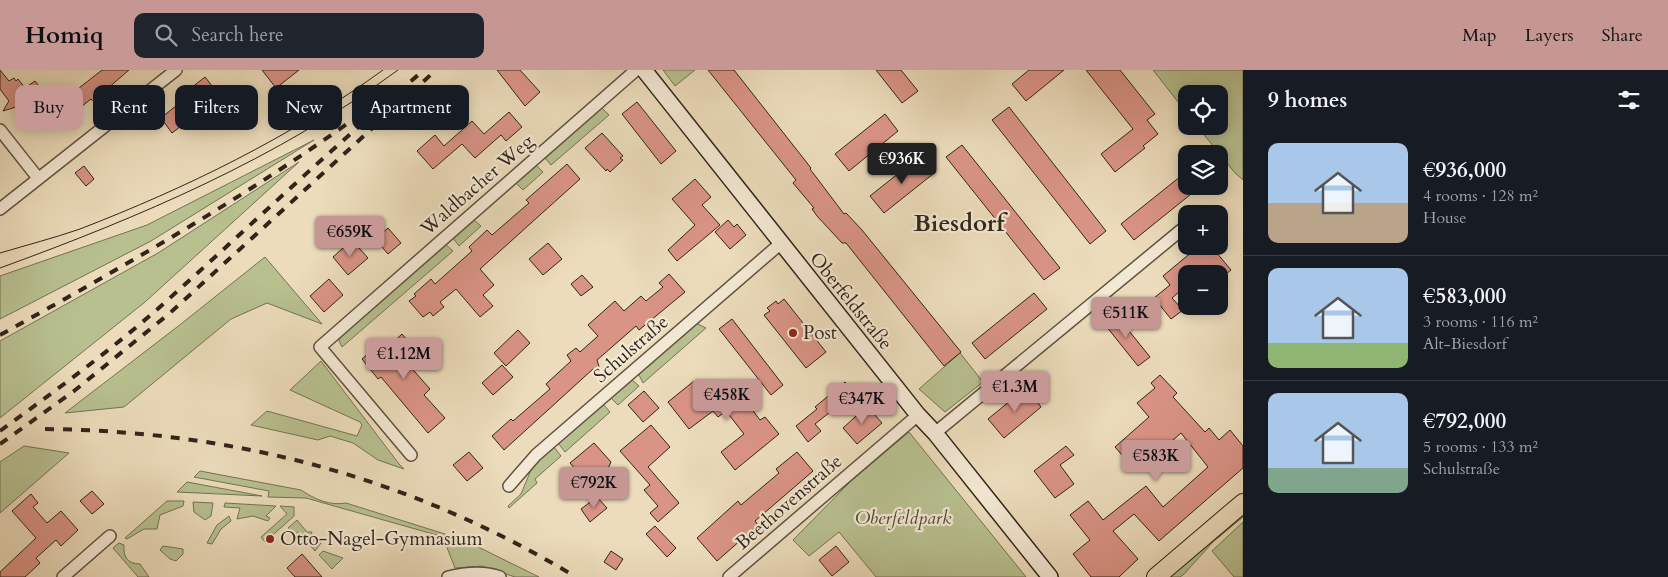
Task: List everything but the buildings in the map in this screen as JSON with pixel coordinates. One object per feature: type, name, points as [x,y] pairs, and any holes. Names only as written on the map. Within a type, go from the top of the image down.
[{"type":"main road","points":[[1156,577],[1243,503]]},
{"type":"street","points":[[0,209],[176,70]]},
{"type":"street","name":"Waldbacher Weg","points":[[411,455],[320,347],[636,70]]},
{"type":"street","name":"Oberfeldstraße","points":[[644,70],[780,244],[1050,577]]},
{"type":"street","points":[[0,130],[38,178]]},
{"type":"street","points":[[935,433],[1178,233]]},
{"type":"street","name":"Schulstraße","points":[[509,486],[536,455],[780,244]]},
{"type":"street","name":"Beethovenstraße","points":[[729,577],[918,415]]},
{"type":"street","points":[[63,577],[110,536]]},
{"type":"street","points":[[448,577],[464,573],[490,574],[500,577]]},
{"type":"green space","points":[[663,70],[695,70],[675,86]]},
{"type":"green space","points":[[1153,70],[1243,70],[1243,180],[1228,164],[1228,145],[1212,145],[1204,135],[1228,135],[1228,85],[1178,85],[1178,102]]},
{"type":"green space","points":[[602,108],[609,115],[551,165],[545,158]]},
{"type":"green space","points":[[314,140],[151,241],[0,319],[0,276],[147,225]]},
{"type":"green space","points":[[299,162],[145,302],[0,418],[0,341],[158,253]]},
{"type":"green space","points":[[536,165],[543,172],[523,190],[516,183]]},
{"type":"green space","points":[[474,220],[481,226],[459,246],[453,238]]},
{"type":"green space","points":[[445,244],[453,251],[342,347],[339,341],[342,335]]},
{"type":"green space","points":[[265,257],[322,324],[267,303],[231,319],[124,407],[65,413],[181,324]]},
{"type":"green space","points":[[696,323],[706,328],[643,383],[639,375],[641,370]]},
{"type":"green space","points":[[960,353],[983,382],[945,412],[919,389]]},
{"type":"green space","points":[[321,361],[404,469],[378,460],[353,443],[330,436],[318,440],[251,425],[267,411],[357,436],[362,425],[360,422],[290,390]]},
{"type":"green space","points":[[631,379],[639,386],[618,405],[610,397]]},
{"type":"green space","points":[[603,404],[610,412],[565,452],[558,443]]},
{"type":"green space","name":"Oberfeldpark","points":[[909,432],[1026,577],[876,577],[839,532],[809,556],[793,540],[851,481]]},
{"type":"green space","points":[[24,446],[69,453],[0,513],[0,462]]},
{"type":"green space","points":[[554,447],[561,456],[535,479],[537,483],[509,508],[508,506],[521,494],[533,465]]},
{"type":"green space","points":[[200,471],[301,490],[328,503],[346,503],[464,540],[539,577],[515,577],[482,566],[455,568],[444,540],[440,536],[306,498],[268,497],[269,491],[194,477]]},
{"type":"green space","points":[[187,482],[262,496],[177,492]]},
{"type":"green space","points":[[167,501],[184,501],[183,506],[160,515],[157,529],[144,529],[127,539],[125,538]]},
{"type":"green space","points":[[193,502],[213,503],[211,516],[205,520],[194,512]]},
{"type":"green space","points":[[225,503],[276,506],[266,516],[270,518],[268,521],[253,516],[237,519],[240,508],[224,507]]},
{"type":"green space","points":[[280,506],[294,507],[294,516],[265,542],[261,537],[287,514]]},
{"type":"green space","points":[[1243,512],[1243,517],[1213,542],[1184,574],[1180,577],[1170,577]]},
{"type":"green space","points":[[229,516],[231,521],[221,529],[212,544],[207,543],[217,525]]},
{"type":"green space","points":[[297,520],[307,532],[312,532],[311,536],[318,538],[317,542],[321,543],[315,551],[298,532],[294,535],[288,528]]},
{"type":"green space","points":[[1243,522],[1243,577],[1234,577],[1212,551]]},
{"type":"green space","points":[[119,543],[124,545],[124,553],[127,559],[132,563],[140,564],[149,577],[138,577],[113,548]]},
{"type":"green space","points":[[163,546],[183,549],[183,554],[176,561],[170,559],[160,550]]},
{"type":"green space","points":[[323,551],[343,558],[332,569],[319,555]]},
{"type":"tram line","points":[[0,253],[80,229],[198,178],[275,139],[383,70]]},
{"type":"tram line","points":[[0,268],[104,228],[206,183],[304,131],[352,102],[398,70]]},
{"type":"railway","points":[[0,431],[142,323],[324,157],[424,70]]},
{"type":"railway","points":[[0,444],[74,391],[170,313],[436,70]]},
{"type":"railway","points":[[0,335],[186,229],[277,172],[352,120]]},
{"type":"railway","points":[[45,429],[116,432],[185,439],[254,451],[321,467],[386,487],[451,512],[514,542],[576,577]]},
{"type":"place","name":"Post","points":[[793,333]]},
{"type":"place","name":"Otto-Nagel-Gymnasium","points":[[270,539]]},
{"type":"district","name":"Biesdorf","points":[[959,223]]}]
